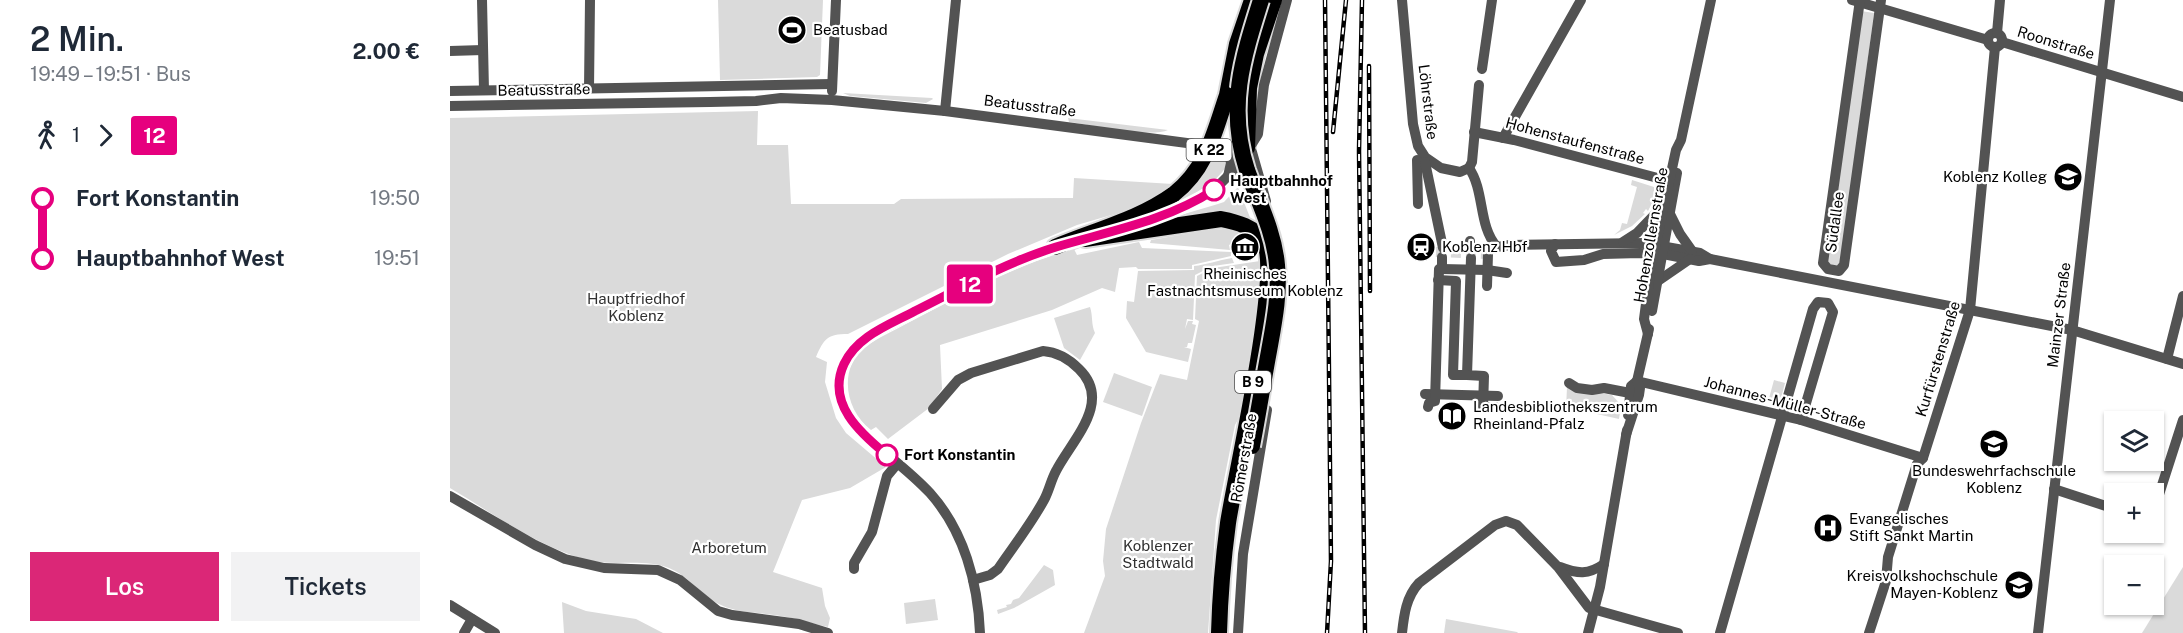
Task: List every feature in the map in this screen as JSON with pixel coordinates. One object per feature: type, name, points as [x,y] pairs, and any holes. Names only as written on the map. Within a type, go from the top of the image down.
[{"type":"highway","name":"B 9","points":[[1229,633],[1233,522],[1265,316],[1267,268],[1264,242],[1239,176],[1230,142],[1227,95],[1237,44],[1252,0]]},
{"type":"highway","name":"B 9","points":[[1219,633],[1223,564],[1272,331],[1277,293],[1278,268],[1273,239],[1243,155],[1237,115],[1237,91],[1243,60],[1261,0]]},
{"type":"highway","points":[[1247,148],[1249,88],[1253,65],[1274,0]]},
{"type":"highway","name":"K 22","points":[[1055,247],[1134,217],[1174,194],[1191,178],[1203,161],[1214,137],[1227,95]]},
{"type":"highway","points":[[1085,239],[1221,219],[1236,221],[1249,228],[1264,242]]},
{"type":"street","points":[[482,0],[484,90]]},
{"type":"street","points":[[590,0],[590,89]]},
{"type":"street","points":[[832,100],[836,0]]},
{"type":"street","points":[[945,111],[956,0]]},
{"type":"street","points":[[1227,178],[1238,166],[1247,148],[1258,134],[1258,117],[1264,85],[1287,0]]},
{"type":"street","name":"Löhrstraße","points":[[1402,0],[1416,141],[1425,157],[1441,168],[1460,172],[1469,168]]},
{"type":"street","points":[[1482,69],[1492,0]]},
{"type":"street","points":[[1503,138],[1581,0]]},
{"type":"street","name":"Hohenzollernstraße","points":[[1648,334],[1644,319],[1659,250],[1669,182],[1676,150],[1681,140],[1711,0]]},
{"type":"street","name":"Kurfürstenstraße","points":[[1869,633],[1886,581],[1888,557],[1917,464],[1923,458],[1970,310],[2000,0]]},
{"type":"street","name":"Mainzer Straße","points":[[2038,633],[2110,0]]},
{"type":"street","name":"Roonstraße","points":[[1858,1],[1881,3],[2183,97]]},
{"type":"street","name":"Südallee","points":[[1858,1],[1823,263],[1825,267],[1833,270],[1839,270],[1844,265],[1881,3]]},
{"type":"street","points":[[450,51],[483,50]]},
{"type":"street","name":"Beatusstraße","points":[[450,91],[832,84]]},
{"type":"street","points":[[709,86],[710,102]]},
{"type":"street","points":[[1479,86],[1472,162],[1469,168],[1487,231],[1497,247],[1621,243],[1691,255],[1700,253],[1710,259],[2072,330],[2183,364]]},
{"type":"street","name":"Beatusstraße","points":[[450,106],[756,101],[781,98],[832,100],[945,111],[1247,148]]},
{"type":"street","name":"Hohenstaufenstraße","points":[[1474,132],[1669,182]]},
{"type":"street","name":"Hohenzollernstraße","points":[[1666,210],[1682,151],[1681,140]]},
{"type":"street","points":[[1227,178],[1232,163],[1228,147]]},
{"type":"street","name":"Römerstraße","points":[[1238,633],[1243,554],[1270,392],[1276,293],[1275,240],[1256,163],[1252,152],[1247,148]]},
{"type":"street","points":[[1421,161],[1422,175],[1443,252],[1442,269]]},
{"type":"street","points":[[1418,204],[1422,175]]},
{"type":"street","name":"K 22","points":[[980,633],[973,580],[959,539],[943,510],[931,494],[855,426],[846,413],[841,400],[840,379],[849,354],[858,344],[883,328],[1010,264],[1055,247],[1146,221],[1192,204],[1214,190],[1227,178]]},
{"type":"street","points":[[1621,243],[1666,210],[1691,255]]},
{"type":"street","points":[[1555,244],[1551,251],[1556,262],[1584,260],[1603,254],[1659,250]]},
{"type":"street","points":[[1470,249],[1474,353],[1483,395],[1483,407],[1497,402]]},
{"type":"street","name":"Hohenzollernstraße","points":[[1626,435],[1639,394],[1640,388],[1637,381],[1658,281],[1659,250]]},
{"type":"street","points":[[1486,286],[1488,254]]},
{"type":"street","points":[[1658,281],[1691,255]]},
{"type":"street","points":[[1483,395],[1465,400],[1431,399],[1431,333],[1439,269],[1454,268],[1507,273]]},
{"type":"street","points":[[1438,280],[1456,281],[1453,375],[1474,353]]},
{"type":"street","points":[[2167,359],[2183,296]]},
{"type":"street","points":[[1720,633],[1813,309],[1818,302],[1828,303],[1833,312],[1801,420]]},
{"type":"street","points":[[933,409],[958,380],[1043,351],[1053,352],[1070,361],[1086,377],[1092,390],[1092,406],[1089,414],[1055,471],[1044,502],[995,572],[973,580]]},
{"type":"street","name":"Hohenzollernstraße","points":[[1588,633],[1604,564],[1626,435],[1631,386],[1637,381]]},
{"type":"street","name":"Johannes-Müller-Straße","points":[[1637,381],[1801,420],[1923,458]]},
{"type":"street","points":[[1569,383],[1577,388],[1630,393]]},
{"type":"street","points":[[1617,391],[1622,401],[1629,406]]},
{"type":"street","points":[[2163,483],[2183,420]]},
{"type":"street","points":[[854,569],[854,563],[872,532],[887,476],[897,464]]},
{"type":"street","points":[[2054,489],[2104,505]]},
{"type":"street","points":[[450,496],[535,545],[565,559],[604,568],[658,570],[680,580],[718,610],[732,615],[800,624],[828,633]]},
{"type":"street","points":[[1402,633],[1408,600],[1419,583],[1495,525],[1504,522],[1517,525],[1558,567],[1586,605],[1594,610],[1678,633]]},
{"type":"street","points":[[1558,567],[1582,574],[1593,571],[1604,564]]},
{"type":"street","points":[[450,605],[495,633]]},
{"type":"street","points":[[464,633],[472,619]]},
{"type":"green space","points":[[718,0],[823,0],[820,75],[817,77],[720,80]]},
{"type":"green space","points":[[1861,11],[1874,13],[1840,267],[1827,265]]},
{"type":"green space","points":[[843,93],[933,99],[926,103],[850,96]]},
{"type":"green space","name":"Hauptfriedhof Koblenz","points":[[758,111],[757,145],[788,145],[791,204],[894,204],[901,199],[1073,198],[1074,178],[1173,184],[1132,209],[1077,225],[1008,254],[848,334],[835,335],[824,342],[816,357],[827,362],[825,382],[836,418],[846,433],[886,467],[850,488],[802,500],[773,572],[822,588],[830,618],[828,627],[788,617],[727,608],[707,597],[676,572],[659,565],[597,562],[569,554],[517,529],[450,488],[450,118]]},
{"type":"green space","points":[[1068,118],[1168,130],[1148,133],[1120,130],[1069,122]]},
{"type":"green space","points":[[1211,156],[1226,157],[1228,164],[1222,172],[1199,191],[1164,209]]},
{"type":"green space","points":[[1632,180],[1654,187],[1654,199],[1648,211],[1646,209],[1643,213],[1645,214],[1632,226],[1614,235],[1620,230],[1622,223],[1627,224],[1637,187],[1631,185]]},
{"type":"green space","points":[[1238,187],[1251,220],[1164,220],[1224,202]]},
{"type":"green space","points":[[1224,229],[1250,233],[1229,245],[1230,250],[1150,243],[1151,240]]},
{"type":"green space","points":[[1139,242],[1142,248],[1231,252],[1231,256],[1192,265],[1192,269],[1119,268],[1115,292],[1102,288],[1052,310],[940,345],[942,389],[929,408],[888,439],[876,427],[871,430],[855,412],[848,389],[851,366],[856,356],[873,342],[976,288],[1024,266],[1074,249],[1077,255]]},
{"type":"green space","points":[[1232,258],[1234,263],[1213,266],[1195,275],[1193,320],[1187,319],[1185,329],[1188,321],[1193,321],[1192,324],[1196,325],[1192,343],[1184,347],[1191,349],[1188,362],[1146,352],[1126,318],[1127,301],[1134,302],[1138,271],[1194,270],[1194,266]]},
{"type":"green space","name":"Koblenzer Stadtwald","points":[[1260,261],[1261,296],[1242,412],[1235,425],[1216,520],[1208,633],[1084,633],[1105,576],[1103,561],[1106,529],[1141,423],[1160,374],[1187,380],[1199,321],[1195,319],[1197,276],[1213,268]]},
{"type":"green space","points":[[1090,307],[1095,333],[1080,360],[1064,348],[1054,318]]},
{"type":"green space","points":[[1114,373],[1152,387],[1142,416],[1103,402]]},
{"type":"green space","points":[[1774,380],[1785,383],[1779,406],[1768,402]]},
{"type":"green space","points":[[1567,387],[1612,395],[1621,405],[1619,419],[1566,409]]},
{"type":"green space","points":[[1044,565],[1053,570],[1055,585],[1014,608],[998,614],[997,610],[1007,607],[1006,605],[1019,598]]},
{"type":"green space","points":[[2183,567],[2183,633],[2142,633],[2153,615],[2164,615],[2164,598]]},
{"type":"green space","points":[[935,599],[938,620],[906,624],[904,603]]},
{"type":"green space","points":[[562,602],[586,611],[636,619],[663,633],[564,633]]},
{"type":"green space","points":[[1446,619],[1517,632],[1518,633],[1444,633]]},
{"type":"tunnel","points":[[1436,252],[1488,254],[1494,252]]},
{"type":"railway","points":[[1325,0],[1331,561],[1327,633]]},
{"type":"railway","points":[[1333,132],[1346,0]]},
{"type":"railway","points":[[1362,0],[1359,151],[1365,633]]},
{"type":"railway","points":[[1369,66],[1370,291]]},
{"type":"bus line","name":"12","points":[[887,455],[855,426],[841,400],[839,390],[843,366],[849,354],[858,344],[883,328],[1010,264],[1055,247],[1166,215],[1192,204],[1214,190]]},
{"type":"place","name":"Beatusbad","points":[[792,30]]},
{"type":"place","name":"Koblenz Kolleg","points":[[2068,177]]},
{"type":"place","name":"Hauptbahnhof West","points":[[1214,190]]},
{"type":"place","name":"Rheinisches Fastnachtsmuseum Koblenz","points":[[1245,247]]},
{"type":"place","name":"Koblenz Hbf","points":[[1421,247]]},
{"type":"place","name":"Landesbibliothekszentrum Rheinland-Pfalz","points":[[1452,416]]},
{"type":"place","name":"Bundeswehrfachschule Koblenz","points":[[1994,444]]},
{"type":"place","name":"Fort Konstantin","points":[[887,455]]},
{"type":"place","name":"Evangelisches Stift Sankt Martin","points":[[1828,528]]},
{"type":"place","name":"Kreisvolkshochschule Mayen-Koblenz","points":[[2019,585]]},
{"type":"park label","name":"Arboretum","points":[[729,548]]}]
